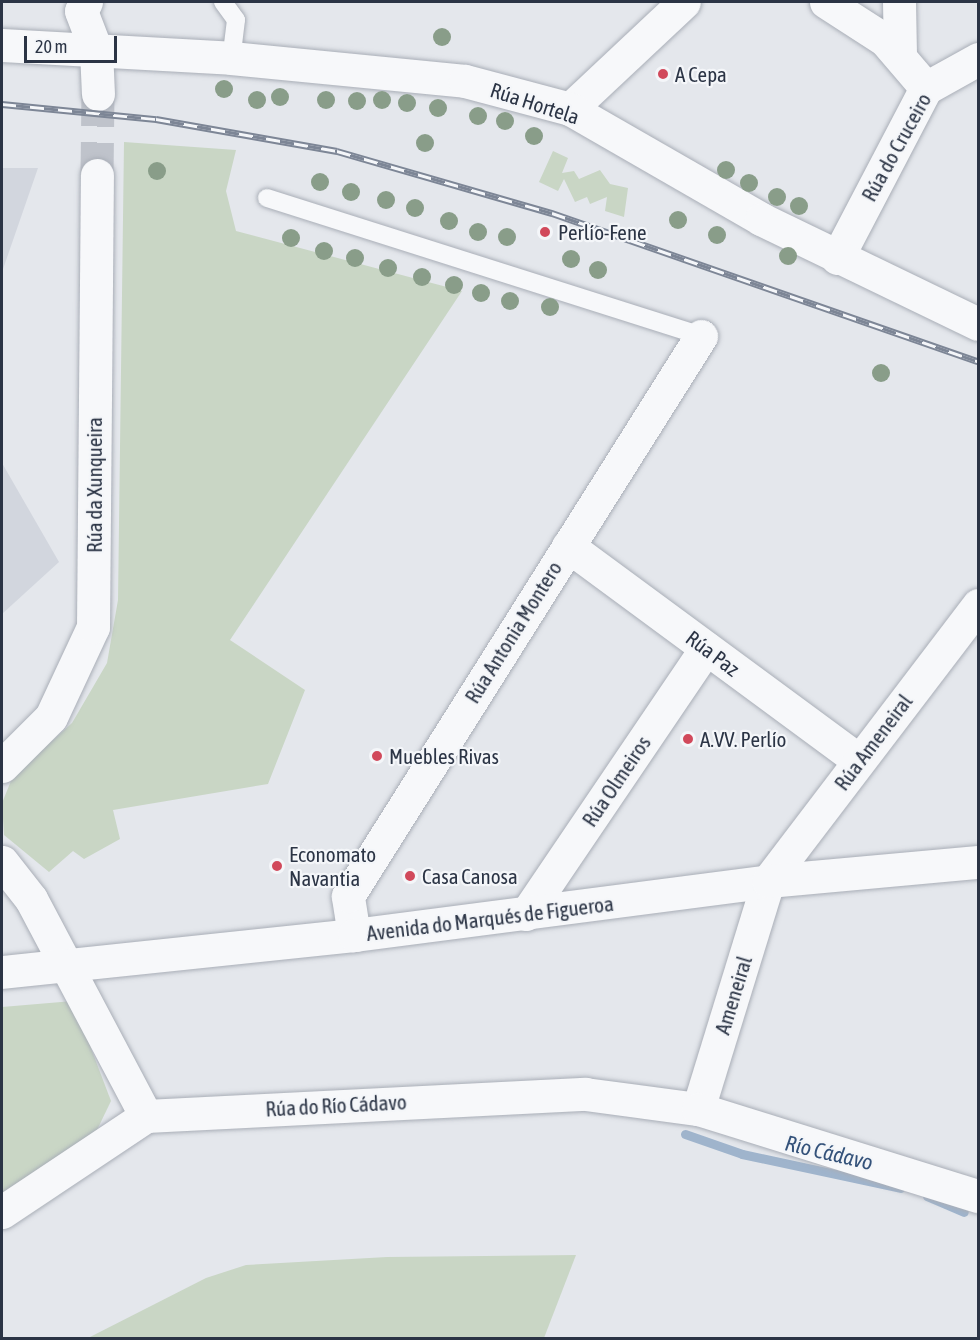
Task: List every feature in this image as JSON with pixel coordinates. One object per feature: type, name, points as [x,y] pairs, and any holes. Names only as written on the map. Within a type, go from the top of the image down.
[{"type":"street","points":[[86,2],[81,11],[96,50],[98,94]]},
{"type":"street","points":[[570,109],[684,2]]},
{"type":"street","points":[[826,2],[900,53],[926,88]]},
{"type":"street","points":[[899,2],[900,53]]},
{"type":"street","name":"Rúa Hortela","points":[[2,45],[231,58],[465,81],[570,109],[761,219],[837,258],[978,324]]},
{"type":"street","name":"Rúa do Cruceiro","points":[[837,258],[926,88],[978,59]]},
{"type":"street","name":"Rúa da Xunqueira","points":[[2,766],[51,717],[93,627],[97,175]]},
{"type":"street","name":"Rúa Antonia Montero","points":[[354,935],[348,896],[701,336]]},
{"type":"street","name":"Rúa Paz","points":[[568,546],[858,760]]},
{"type":"street","name":"Rúa Ameneiral","points":[[768,880],[978,605]]},
{"type":"street","name":"Rúa Olmeiros","points":[[526,914],[706,648]]},
{"type":"street","points":[[2,862],[31,898],[70,968],[146,1116],[2,1212]]},
{"type":"street","name":"Avenida do Marqués de Figueroa","points":[[2,972],[70,968],[354,935],[526,914],[768,880],[978,862]]},
{"type":"street","name":"Ameneiral","points":[[698,1109],[768,880]]},
{"type":"street","name":"Rúa do Río Cádavo","points":[[146,1116],[585,1094],[698,1109],[978,1196]]},
{"type":"lane","points":[[223,2],[236,20],[231,58]]},
{"type":"lane","points":[[267,198],[701,336]]},
{"type":"shaded area","points":[[2,168],[38,168],[2,272]]},
{"type":"shaded area","points":[[2,463],[59,562],[2,614]]},
{"type":"green space","points":[[124,142],[236,150],[226,191],[236,231],[462,291],[230,640],[305,690],[268,784],[113,810],[120,839],[84,859],[73,851],[49,872],[4,835],[2,803],[13,776],[72,723],[107,663],[118,600]]},
{"type":"green space","points":[[553,151],[568,158],[562,173],[574,171],[579,179],[600,170],[610,184],[628,188],[624,217],[605,211],[607,197],[590,204],[587,197],[575,202],[564,179],[558,191],[539,182]]},
{"type":"green space","points":[[73,1001],[111,1101],[96,1132],[2,1197],[2,1007]]},
{"type":"green space","points":[[576,1255],[544,1338],[88,1338],[206,1278],[246,1265],[387,1257]]},
{"type":"waterway","name":"Río Cádavo","points":[[685,1134],[742,1154],[900,1188]]},
{"type":"waterway","name":"Río Cádavo","points":[[927,1196],[964,1212]]},
{"type":"tunnel","points":[[97,175],[98,94]]},
{"type":"railway","points":[[2,104],[156,119],[337,151],[552,213],[978,361]]},
{"type":"place","name":"A Cepa","points":[[663,74]]},
{"type":"place","name":"Perlío-Fene","points":[[545,232]]},
{"type":"place","name":"A.VV. Perlío","points":[[688,739]]},
{"type":"place","name":"Muebles Rivas","points":[[377,756]]},
{"type":"place","name":"Economato Navantia","points":[[277,866]]},
{"type":"place","name":"Casa Canosa","points":[[410,876]]}]
